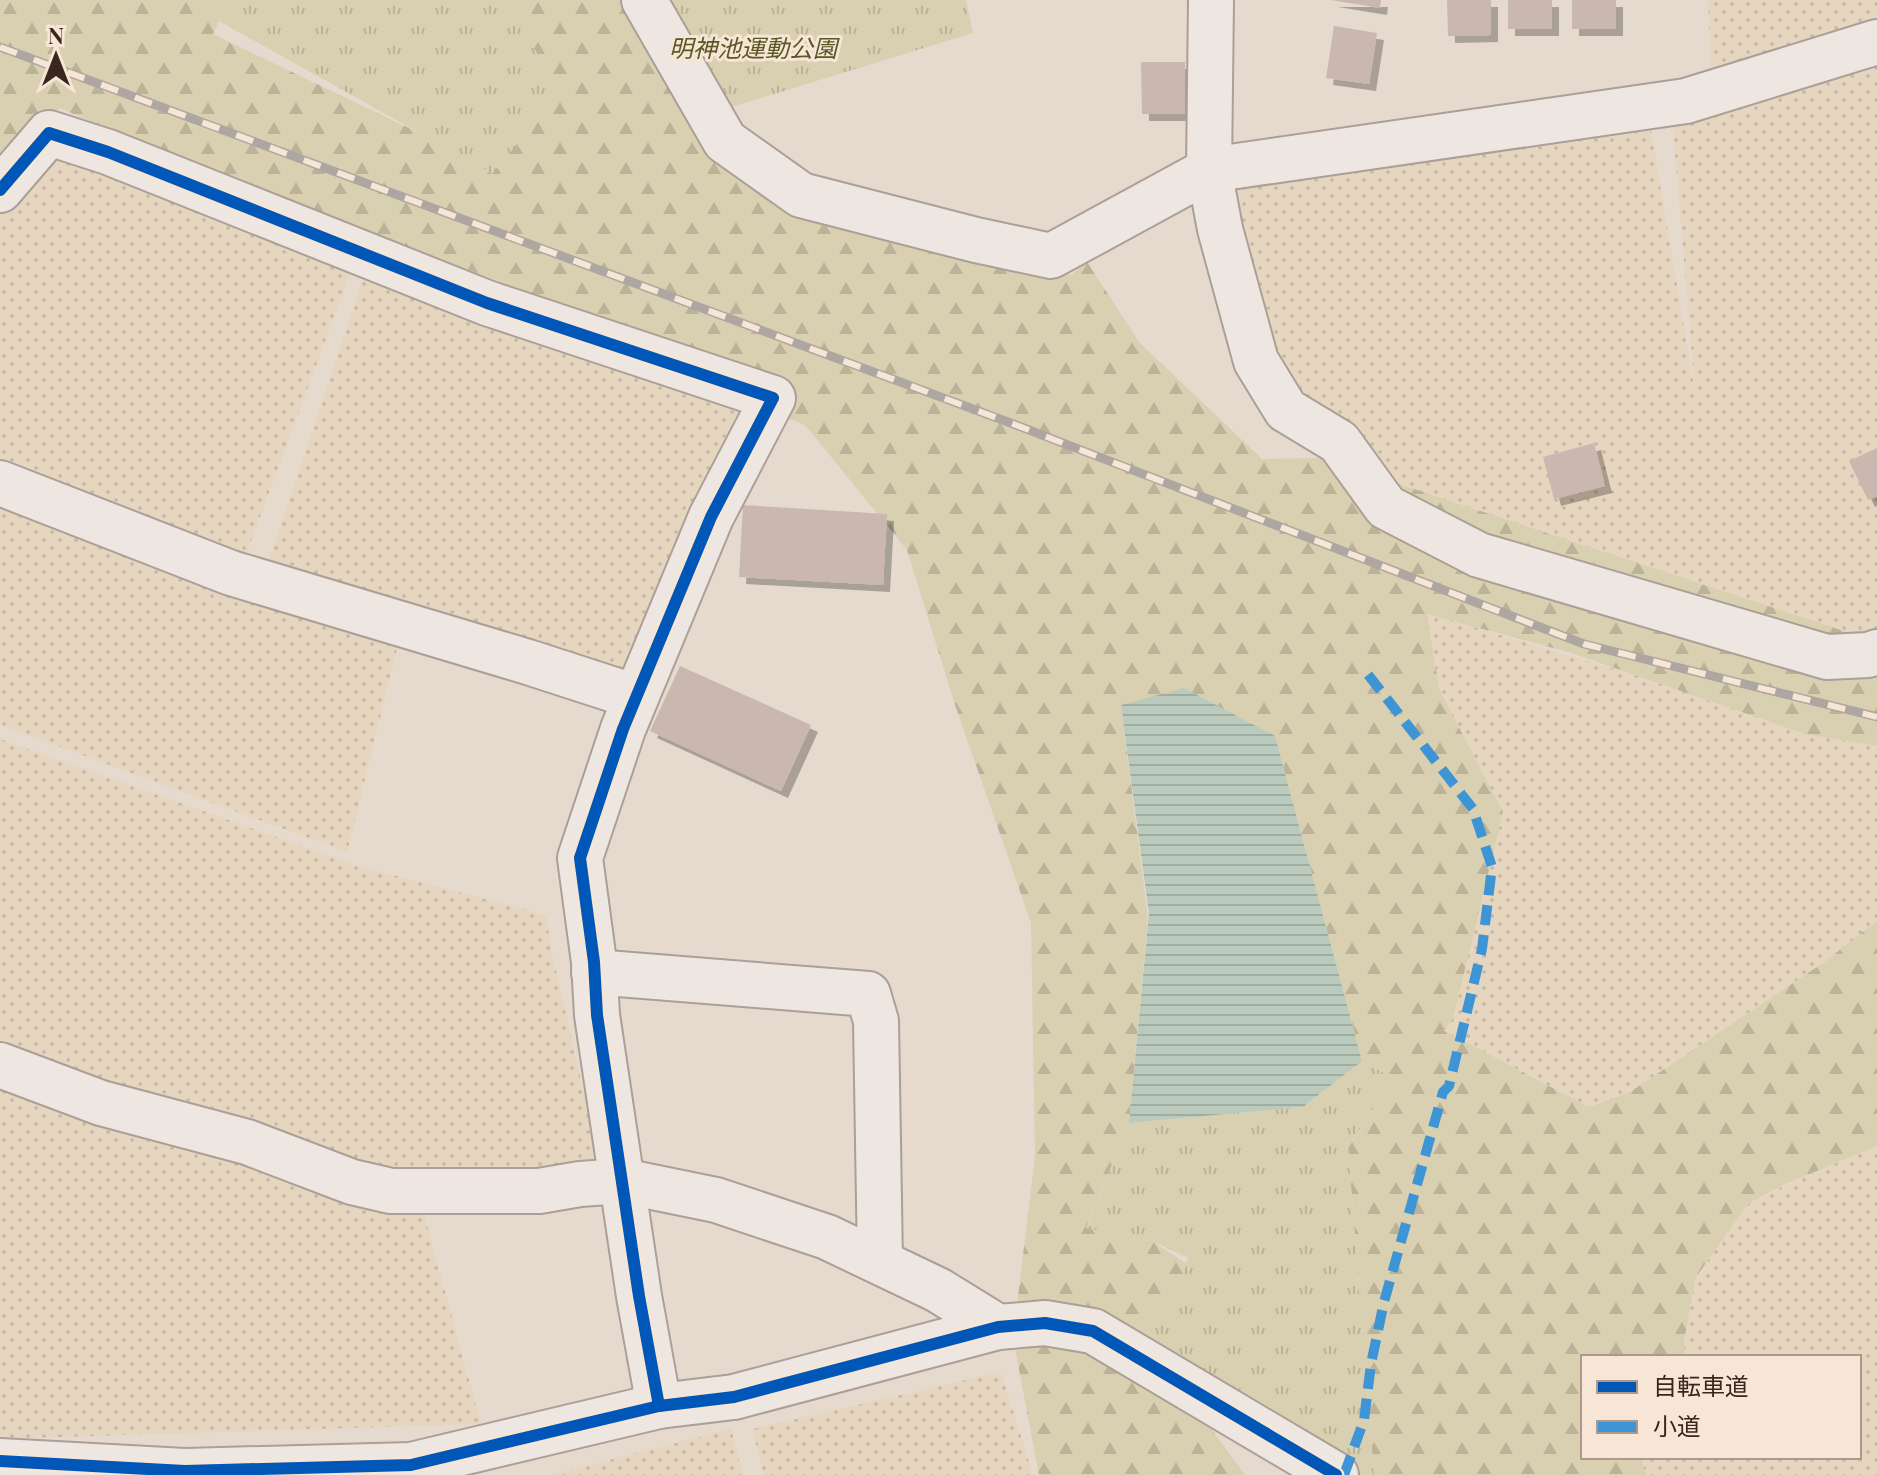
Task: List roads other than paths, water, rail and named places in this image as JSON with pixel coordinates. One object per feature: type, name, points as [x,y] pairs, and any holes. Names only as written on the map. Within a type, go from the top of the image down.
[{"type":"street","points":[[644,0],[725,141],[801,195],[1051,256],[1209,170],[1686,101],[1877,42]]},
{"type":"street","points":[[1211,0],[1209,170],[1220,229],[1256,361],[1286,410],[1339,442],[1386,507],[1479,555],[1827,657],[1877,652]]},
{"type":"street","points":[[0,190],[49,133],[108,152],[487,303],[773,398],[711,517],[636,697],[580,858],[597,1015],[639,1296],[659,1406]]},
{"type":"street","points":[[0,483],[231,573],[636,697]]},
{"type":"street","points":[[594,972],[868,994],[876,1021],[880,1262]]},
{"type":"street","points":[[0,1065],[101,1103],[247,1142],[352,1182],[391,1191],[539,1191],[623,1181],[716,1200],[827,1237],[938,1290],[998,1327]]},
{"type":"street","points":[[0,1461],[185,1471],[411,1465],[659,1406],[734,1397],[998,1327],[1045,1323],[1093,1331],[1336,1475]]},
{"type":"railway","points":[[0,47],[1016,425],[1584,644],[1877,717]]},
{"type":"park label","name":"明神池運動公園","points":[[753,49]]}]
